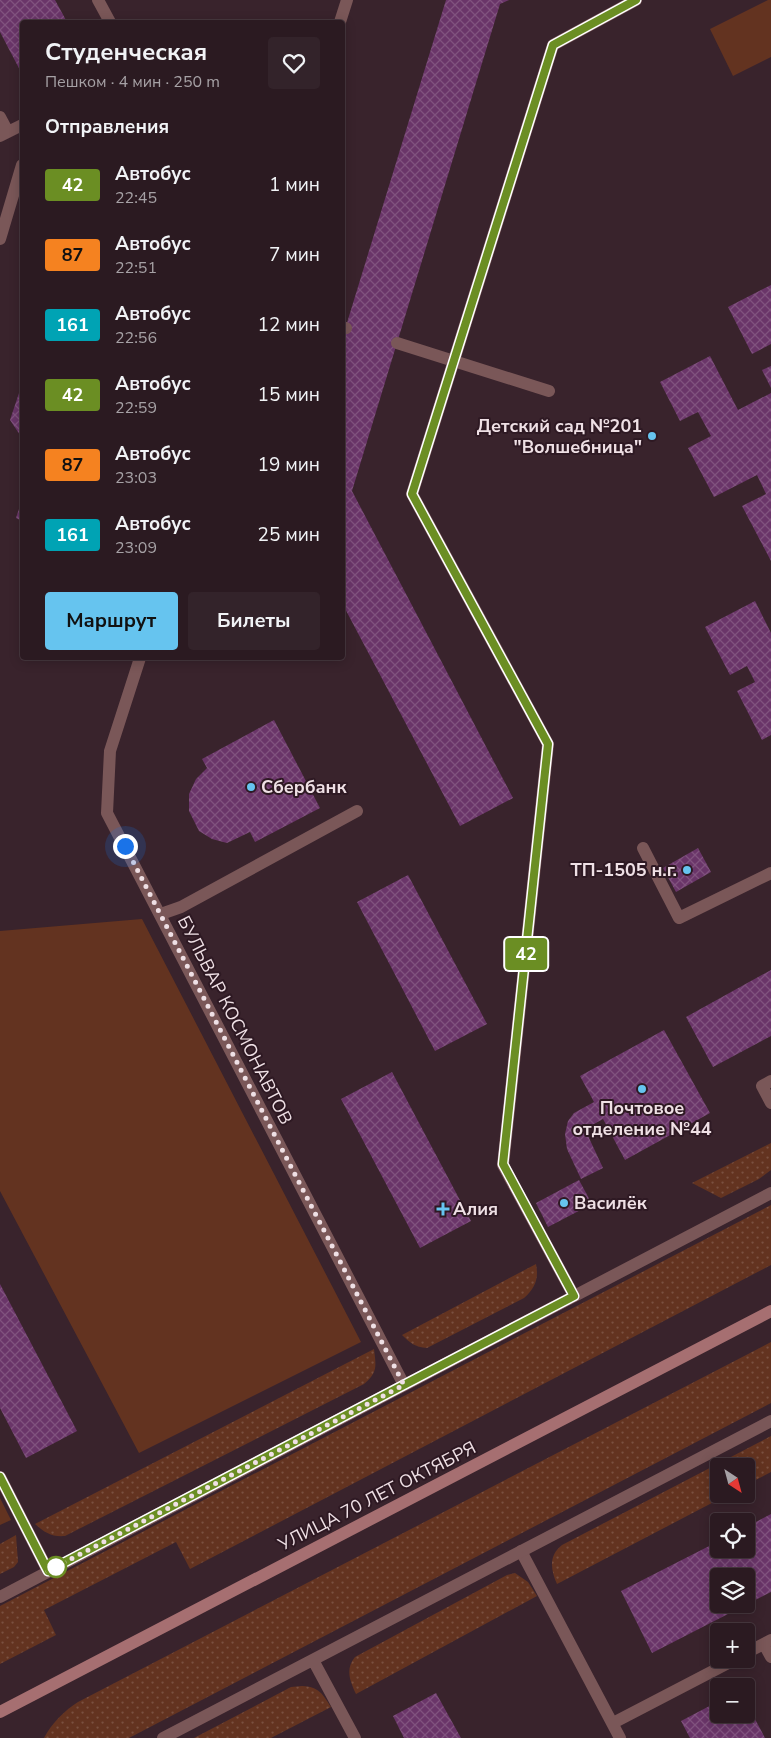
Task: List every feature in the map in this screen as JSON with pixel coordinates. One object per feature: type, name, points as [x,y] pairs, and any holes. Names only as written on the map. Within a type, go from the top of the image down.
[{"type":"main road","name":"УЛИЦА 70 ЛЕТ ОКТЯБРЯ","points":[[0,1712],[771,1311]]},
{"type":"street","points":[[98,0],[109,20]]},
{"type":"street","points":[[341,20],[347,0]]},
{"type":"street","points":[[574,1296],[503,1164],[548,744],[412,494],[553,45],[636,0]]},
{"type":"street","points":[[0,117],[4,134],[20,126]]},
{"type":"street","points":[[0,239],[20,172]]},
{"type":"street","points":[[397,343],[452,362],[549,391]]},
{"type":"street","name":"БУЛЬВАР КОСМОНАВТОВ","points":[[139,660],[110,751],[107,813],[404,1385]]},
{"type":"street","points":[[161,914],[181,907],[356,811]]},
{"type":"street","points":[[643,848],[679,918],[771,873]]},
{"type":"street","points":[[771,1082],[762,1086],[771,1103]]},
{"type":"street","points":[[0,1597],[771,1193]]},
{"type":"street","points":[[163,1738],[771,1421]]},
{"type":"street","points":[[0,1477],[48,1571]]},
{"type":"street","points":[[521,1551],[620,1738]]},
{"type":"street","points":[[755,1648],[768,1642],[771,1657]]},
{"type":"street","points":[[313,1660],[355,1738]]},
{"type":"street","points":[[613,1723],[719,1668]]},
{"type":"shaded area","points":[[771,0],[771,57],[733,76],[710,29]]},
{"type":"shaded area","points":[[142,919],[361,1342],[139,1453],[0,1191],[0,931]]},
{"type":"shaded area","points":[[771,1143],[771,1170],[759,1179],[721,1198],[692,1183]]},
{"type":"shaded area","points":[[771,1205],[771,1265],[190,1569],[176,1542],[44,1610],[56,1635],[0,1664],[0,1606]]},
{"type":"shaded area","points":[[536,1264],[537,1274],[535,1283],[531,1291],[524,1298],[427,1348],[413,1344],[402,1335]]},
{"type":"shaded area","points":[[771,1342],[771,1403],[129,1738],[44,1738],[59,1718],[78,1702]]},
{"type":"shaded area","points":[[374,1349],[374,1372],[364,1384],[65,1536],[49,1534],[35,1524]]},
{"type":"shaded area","points":[[771,1436],[771,1472],[755,1480],[755,1458],[729,1458]]},
{"type":"shaded area","points":[[710,1468],[710,1503],[712,1503],[557,1584],[553,1574],[552,1563],[554,1554],[562,1545]]},
{"type":"shaded area","points":[[0,1498],[11,1520],[0,1525]]},
{"type":"shaded area","points":[[16,1535],[18,1562],[14,1567],[0,1574],[0,1544]]},
{"type":"shaded area","points":[[515,1573],[528,1582],[537,1596],[356,1694],[350,1680],[349,1671],[355,1657],[507,1575]]},
{"type":"shaded area","points":[[302,1686],[316,1689],[331,1707],[271,1738],[194,1738],[291,1687]]},
{"type":"building","points":[[0,0],[55,0],[66,20],[20,20],[20,70],[0,32]]},
{"type":"building","points":[[446,0],[509,0],[500,4],[352,491],[513,798],[460,826],[345,609],[345,329]]},
{"type":"building","points":[[771,285],[771,344],[752,354],[728,307]]},
{"type":"building","points":[[710,356],[738,410],[771,393],[771,561],[742,506],[766,494],[757,475],[714,497],[688,448],[711,436],[698,412],[680,421],[660,382]]},
{"type":"building","points":[[771,366],[771,388],[762,370]]},
{"type":"building","points":[[20,390],[20,435],[10,420]]},
{"type":"building","points":[[20,506],[20,520],[16,518]]},
{"type":"building","points":[[755,601],[771,633],[771,735],[762,740],[737,691],[755,682],[747,666],[730,675],[705,627]]},
{"type":"building","name":"Сбербанк","points":[[274,720],[320,808],[255,842],[250,832],[227,843],[212,839],[199,831],[189,811],[189,794],[196,779],[207,768],[202,759]]},
{"type":"building","name":"ТП-1505 н.г.","points":[[698,848],[711,872],[676,892],[663,868]]},
{"type":"building","points":[[408,875],[487,1024],[435,1051],[357,902]]},
{"type":"building","points":[[771,970],[771,1036],[713,1067],[686,1017]]},
{"type":"building","name":"Почтовое отделение №44","points":[[664,1030],[710,1113],[625,1160],[603,1119],[594,1124],[590,1130],[589,1138],[603,1168],[581,1179],[567,1149],[565,1134],[568,1121],[574,1113],[594,1102],[580,1076]]},
{"type":"building","points":[[392,1072],[471,1221],[420,1248],[341,1099]]},
{"type":"building","name":"Василёк","points":[[579,1180],[592,1204],[548,1227],[536,1203]]},
{"type":"building","points":[[0,1284],[77,1431],[26,1458],[0,1408]]},
{"type":"building","points":[[771,1514],[771,1592],[755,1600],[755,1568],[710,1568],[710,1613],[730,1613],[652,1653],[621,1591],[710,1546],[710,1558],[755,1558],[755,1522]]},
{"type":"building","points":[[436,1693],[461,1738],[404,1738],[393,1716]]},
{"type":"building","points":[[710,1706],[710,1723],[755,1723],[755,1719],[765,1738],[690,1738],[681,1721]]},
{"type":"bus line","name":"42","points":[[0,1477],[48,1571],[574,1296],[503,1164],[548,744],[412,494],[553,45],[636,0]]},
{"type":"place","name":"Детский сад №201 \"Волшебница\"","points":[[652,436]]},
{"type":"place","name":"Сбербанк","points":[[251,787]]},
{"type":"place","name":"ТП-1505 н.г.","points":[[687,870]]},
{"type":"place","name":"Почтовое отделение №44","points":[[642,1089]]},
{"type":"place","name":"Василёк","points":[[564,1203]]},
{"type":"place","name":"Алия","points":[[443,1209]]},
{"type":"route","points":[[56,1567],[48,1571],[404,1385],[125,846]]}]
